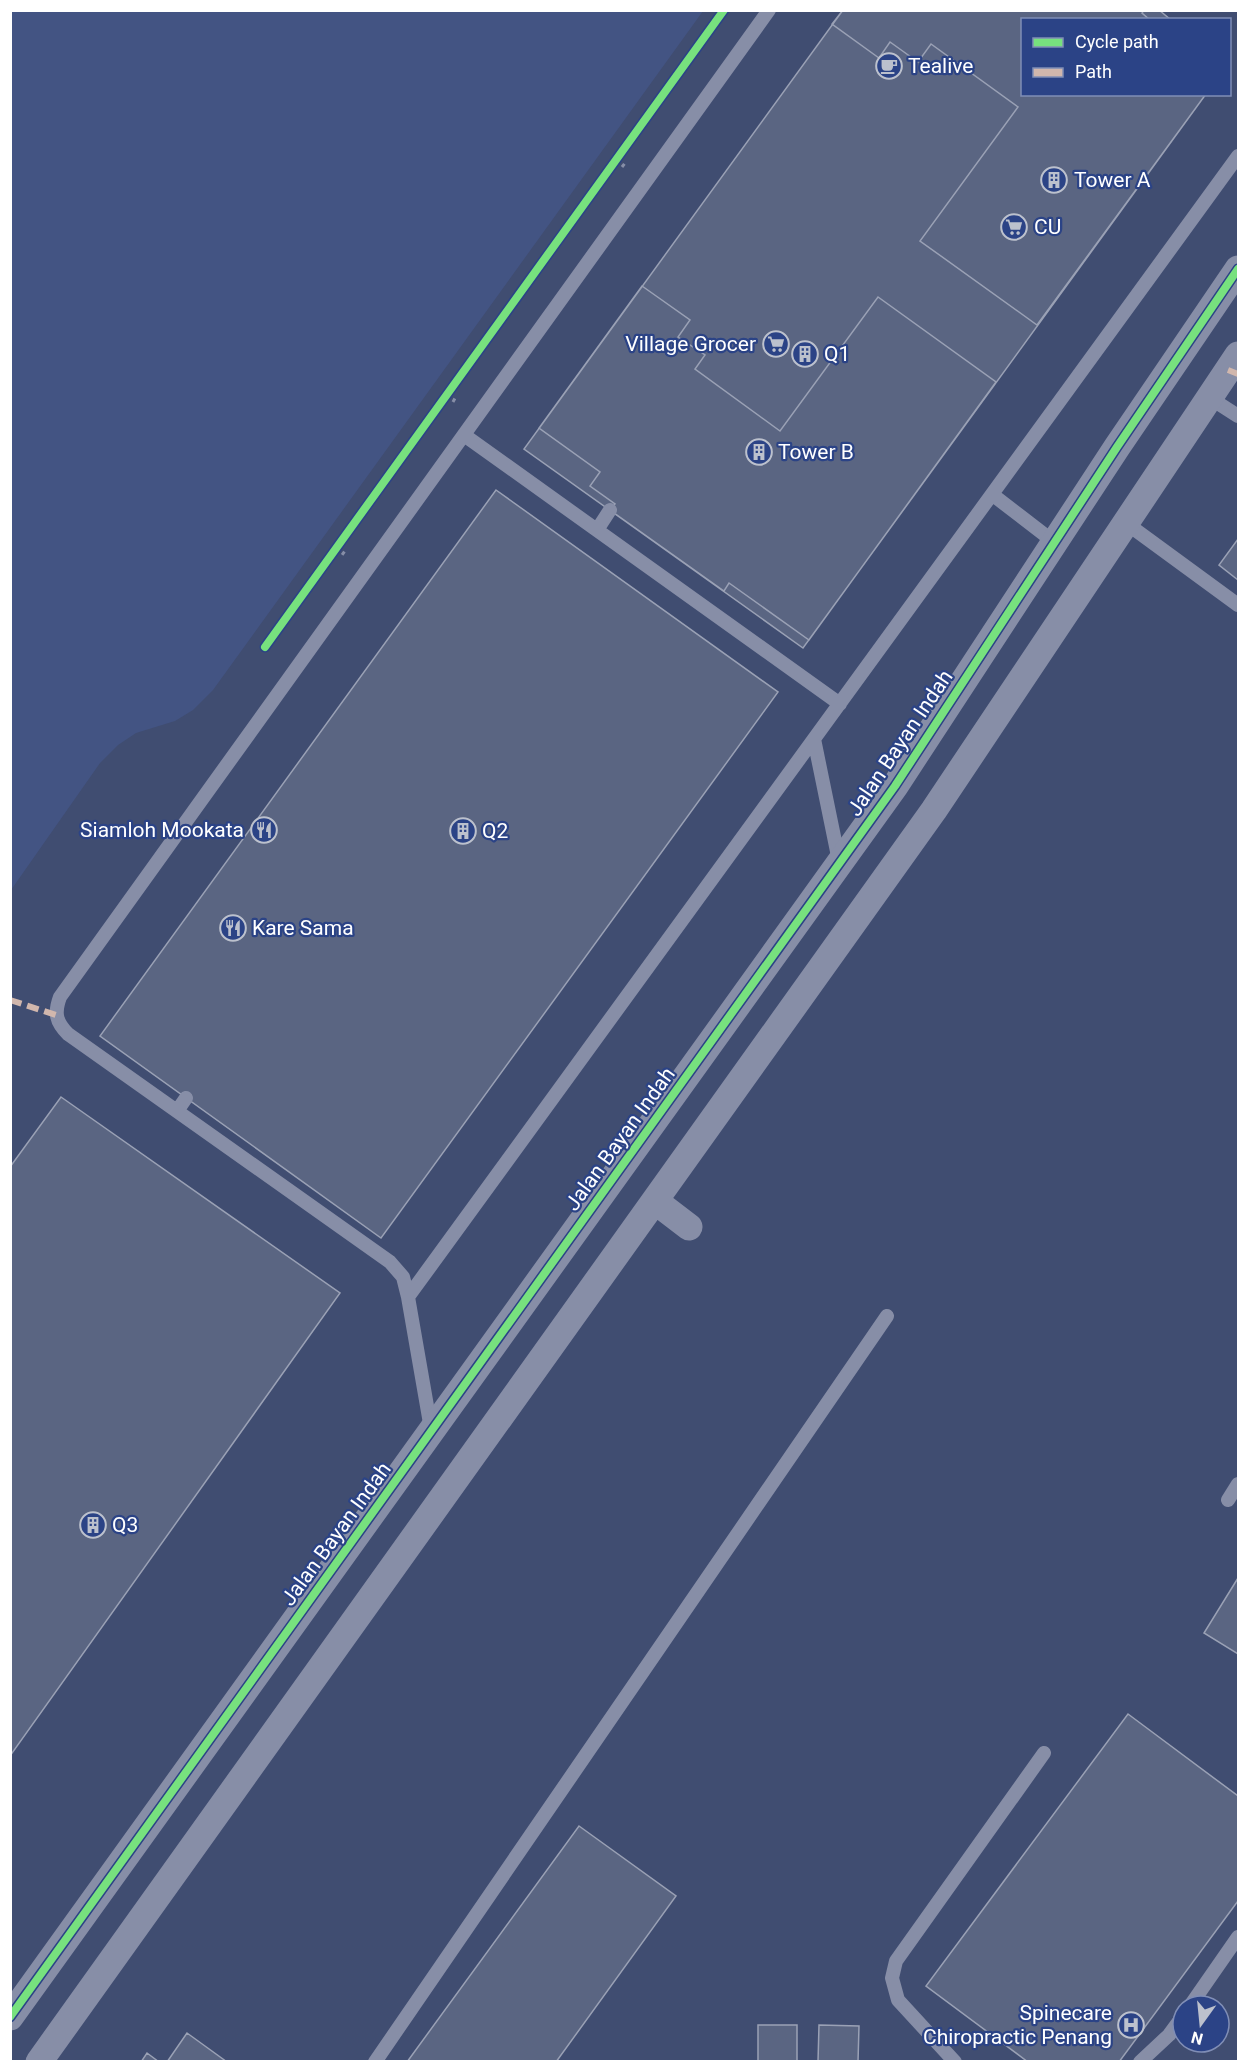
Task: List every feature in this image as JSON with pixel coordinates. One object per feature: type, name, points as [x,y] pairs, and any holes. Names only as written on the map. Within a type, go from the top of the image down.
[{"type":"street","name":"Jalan Bayan Indah","points":[[10,2017],[895,786],[1054,542],[1239,269]]},
{"type":"street","points":[[39,2061],[934,810],[1239,355]]},
{"type":"street","points":[[655,1201],[689,1227]]},
{"type":"lane","points":[[432,1432],[403,1277],[390,1262],[68,1034],[59,1025],[56,1016],[60,998],[768,10]]},
{"type":"lane","points":[[408,1297],[1239,156]]},
{"type":"lane","points":[[1210,398],[1239,416]]},
{"type":"lane","points":[[464,435],[840,704]]},
{"type":"lane","points":[[993,495],[1054,542]]},
{"type":"lane","points":[[597,530],[610,510]]},
{"type":"lane","points":[[1126,523],[1239,605]]},
{"type":"lane","points":[[814,739],[840,863]]},
{"type":"lane","points":[[177,1111],[186,1098]]},
{"type":"lane","points":[[230,1149],[238,1136]]},
{"type":"lane","points":[[317,1210],[324,1198]]},
{"type":"lane","points":[[375,2061],[887,1316]]},
{"type":"lane","points":[[1228,1500],[1239,1484]]},
{"type":"lane","points":[[955,2061],[898,2000],[892,1978],[896,1961],[1044,1753]]},
{"type":"lane","points":[[1199,1994],[1239,1937]]},
{"type":"lane","points":[[1140,2061],[1171,2032]]},
{"type":"path","points":[[610,169],[623,150]]},
{"type":"path","points":[[616,160],[628,169]]},
{"type":"path","points":[[439,405],[453,386]]},
{"type":"path","points":[[446,396],[460,405]]},
{"type":"path","points":[[330,557],[343,539]]},
{"type":"path","points":[[336,548],[348,557]]},
{"type":"water","points":[[11,10],[703,11],[213,690],[193,710],[175,721],[136,733],[118,745],[100,763],[11,890]]},
{"type":"building","name":"Tower A","points":[[843,10],[1144,10],[1142,13],[1148,18],[1021,18],[1021,96],[1205,96],[1037,325],[920,241],[1018,107],[931,44],[918,62],[890,42],[879,58],[832,24]]},
{"type":"building","name":"Q1","points":[[843,10],[1159,10],[1169,18],[1021,18],[1021,96],[1205,96],[803,648],[524,449]]},
{"type":"building","name":"Tower B","points":[[642,286],[690,320],[678,337],[705,355],[695,369],[780,431],[878,297],[996,382],[809,640],[729,583],[724,591],[610,510],[615,504],[590,486],[600,472],[539,428]]},
{"type":"building","name":"Q2","points":[[496,490],[778,692],[381,1238],[100,1036]]},
{"type":"building","points":[[1238,539],[1238,580],[1219,565]]},
{"type":"building","name":"Q3","points":[[61,1097],[340,1293],[10,1756],[10,1167]]},
{"type":"building","points":[[1238,1578],[1238,1654],[1204,1633]]},
{"type":"building","points":[[1128,1714],[1238,1796],[1238,1901],[1119,2062],[1028,2062],[926,1986]]},
{"type":"building","points":[[579,1826],[676,1896],[556,2062],[407,2062]]},
{"type":"building","points":[[758,2025],[797,2025],[797,2062],[758,2062]]},
{"type":"building","points":[[819,2025],[859,2026],[858,2062],[818,2062]]},
{"type":"building","points":[[187,2033],[227,2062],[167,2062]]},
{"type":"building","points":[[147,2053],[159,2062],[141,2062]]},
{"type":"marked path","points":[[1228,370],[1238,374]]},
{"type":"marked path","points":[[10,1000],[56,1015]]},
{"type":"cycle path","points":[[265,647],[724,10]]},
{"type":"cycle path","points":[[10,2017],[895,786],[1117,447],[1238,269]]},
{"type":"place","name":"Tealive","points":[[889,66]]},
{"type":"place","name":"Tower A","points":[[1054,180]]},
{"type":"place","name":"CU","points":[[1014,227]]},
{"type":"place","name":"Village Grocer","points":[[776,344]]},
{"type":"place","name":"Q1","points":[[805,354]]},
{"type":"place","name":"Tower B","points":[[759,452]]},
{"type":"place","name":"Siamloh Mookata","points":[[264,830]]},
{"type":"place","name":"Q2","points":[[463,831]]},
{"type":"place","name":"Kare Sama","points":[[233,928]]},
{"type":"place","name":"Q3","points":[[93,1525]]},
{"type":"place","name":"Spinecare Chiropractic Penang","points":[[1131,2025]]}]
